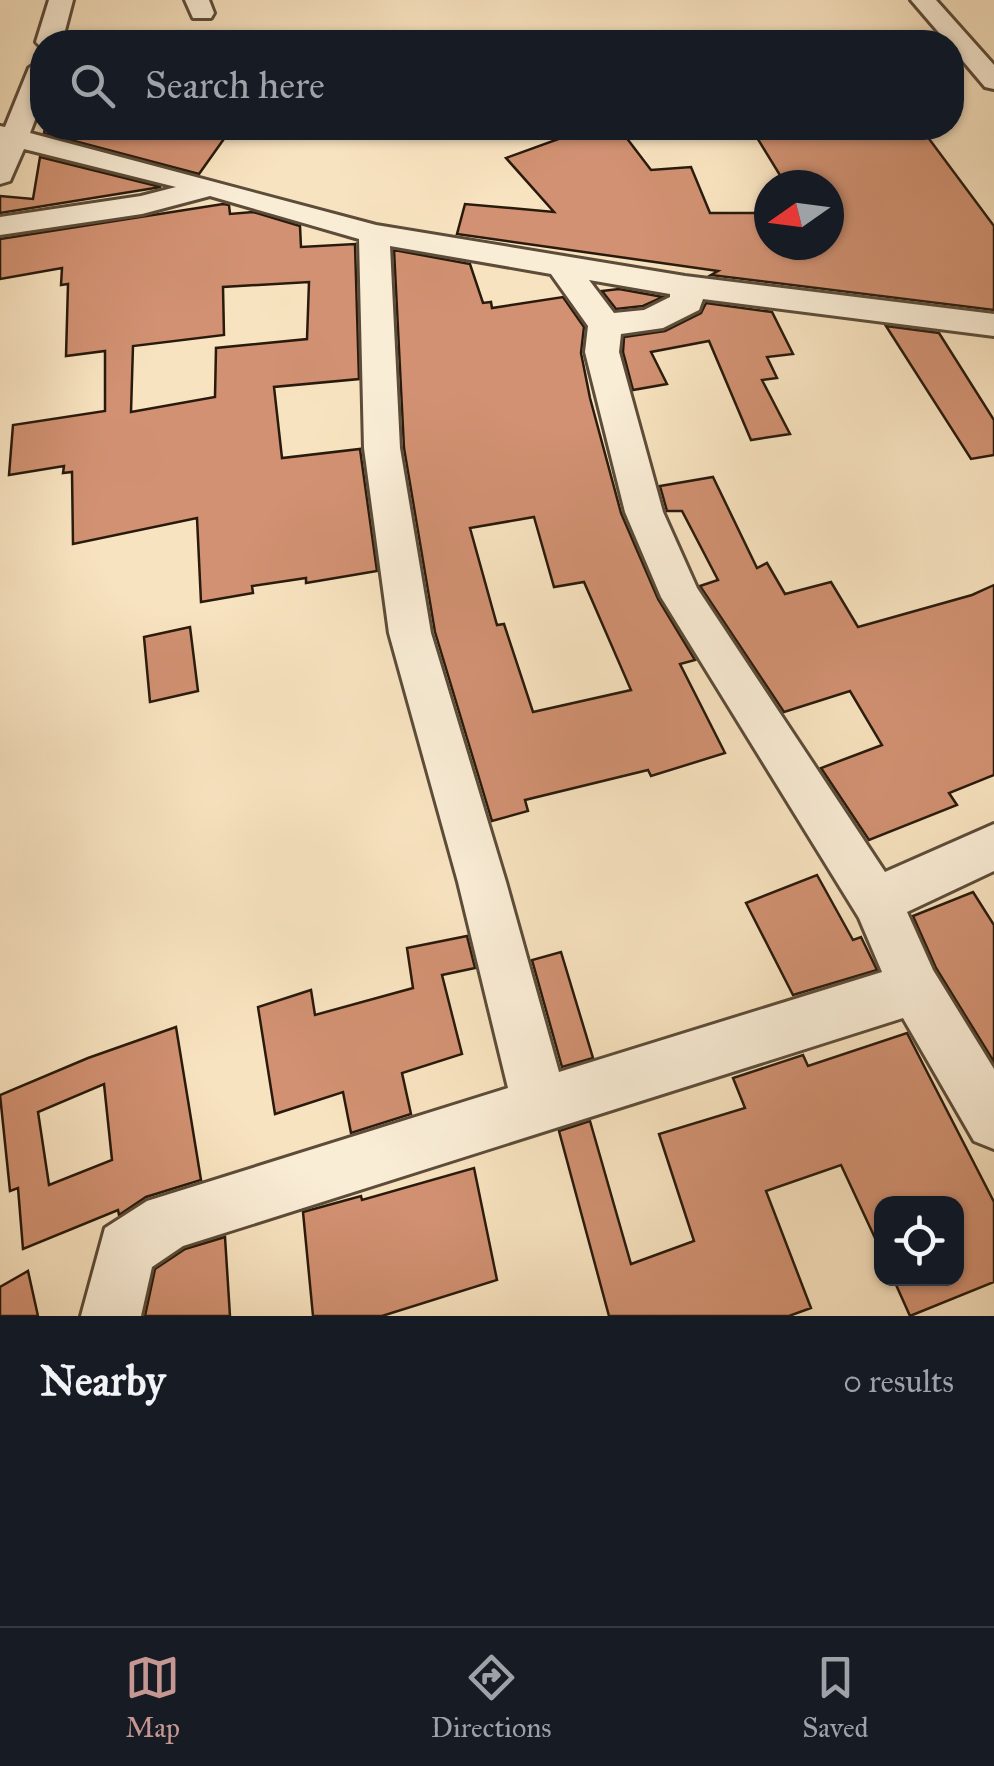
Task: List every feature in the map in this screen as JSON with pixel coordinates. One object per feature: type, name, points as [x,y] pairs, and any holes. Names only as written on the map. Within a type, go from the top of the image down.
[{"type":"street","points":[[52,30],[61,0]]},
{"type":"street","points":[[923,0],[949,30]]},
{"type":"street","points":[[964,47],[994,81]]},
{"type":"street","points":[[0,175],[9,136],[30,93]]},
{"type":"street","points":[[9,136],[374,234],[684,286],[994,325]]},
{"type":"street","points":[[0,226],[142,205],[214,188]]},
{"type":"street","points":[[374,234],[382,448],[410,633],[482,882],[540,1105]]},
{"type":"street","points":[[563,268],[605,326],[602,352],[644,512],[680,597],[876,901],[915,988],[994,1121]]},
{"type":"street","points":[[605,326],[651,320],[687,302],[684,286]]},
{"type":"street","points":[[876,901],[994,847]]},
{"type":"street","points":[[112,1316],[126,1249],[168,1222],[915,988]]},
{"type":"building","points":[[70,140],[223,140],[199,174]]},
{"type":"building","points":[[556,140],[628,140],[651,170],[691,167],[710,213],[754,213],[754,260],[844,260],[844,170],[777,170],[758,140],[930,140],[994,226],[994,310],[711,275],[718,271],[457,234],[465,204],[554,212],[506,158]]},
{"type":"building","points":[[40,157],[161,187],[0,213],[0,196],[33,199]]},
{"type":"building","points":[[223,204],[229,205],[230,214],[253,212],[300,226],[301,247],[355,244],[359,379],[274,387],[282,458],[360,449],[377,571],[306,583],[306,578],[252,586],[253,593],[201,602],[197,518],[73,544],[72,472],[63,473],[64,466],[9,475],[13,425],[105,411],[105,351],[66,356],[68,284],[61,285],[62,268],[0,279],[0,239]],"holes":[[[309,282],[307,339],[216,348],[215,397],[131,412],[133,346],[224,335],[223,287]]]},
{"type":"building","points":[[394,250],[470,264],[483,303],[491,302],[492,308],[563,297],[584,327],[581,353],[621,513],[658,599],[695,660],[680,664],[725,753],[651,776],[648,770],[525,800],[528,811],[492,821],[435,632],[404,448]],"holes":[[[534,517],[554,587],[584,582],[631,690],[533,712],[504,624],[497,625],[470,528]]]},
{"type":"building","points":[[619,289],[663,297],[643,306],[616,309],[602,291]]},
{"type":"building","points":[[706,303],[772,312],[793,354],[767,357],[777,378],[762,380],[790,434],[751,440],[709,341],[651,352],[667,384],[633,390],[623,352],[624,337],[665,331],[701,313]]},
{"type":"building","points":[[886,326],[939,333],[994,420],[994,455],[971,459]]},
{"type":"building","points":[[713,477],[757,568],[767,563],[785,594],[831,582],[858,627],[972,595],[994,585],[994,775],[949,793],[957,805],[869,840],[821,768],[882,745],[850,691],[784,712],[700,586],[718,580],[682,511],[667,511],[660,486]]},
{"type":"building","points":[[190,627],[198,691],[150,702],[144,637]]},
{"type":"building","points":[[817,875],[853,940],[861,937],[877,970],[793,995],[746,903]]},
{"type":"building","points":[[973,892],[994,925],[994,1062],[936,968],[913,916]]},
{"type":"building","points":[[467,936],[475,968],[442,975],[462,1054],[402,1073],[411,1114],[351,1133],[343,1092],[275,1114],[258,1007],[311,990],[315,1015],[413,988],[407,948]]},
{"type":"building","points":[[561,952],[593,1058],[562,1067],[532,960]]},
{"type":"building","points":[[176,1027],[201,1180],[146,1197],[119,1215],[118,1210],[23,1249],[18,1188],[10,1191],[0,1095]],"holes":[[[104,1084],[112,1160],[49,1185],[38,1112]]]},
{"type":"building","points":[[907,1033],[994,1202],[994,1282],[910,1316],[897,1286],[964,1286],[964,1196],[874,1196],[874,1236],[841,1165],[766,1191],[811,1308],[789,1316],[609,1316],[559,1131],[590,1121],[631,1264],[694,1241],[659,1134],[745,1108],[733,1078],[803,1055],[808,1066]]},
{"type":"building","points":[[474,1168],[497,1280],[382,1316],[313,1316],[303,1212],[361,1196],[362,1200]]},
{"type":"building","points":[[225,1237],[230,1316],[145,1316],[155,1269],[185,1249]]},
{"type":"building","points":[[28,1271],[38,1316],[0,1316],[0,1287]]}]
